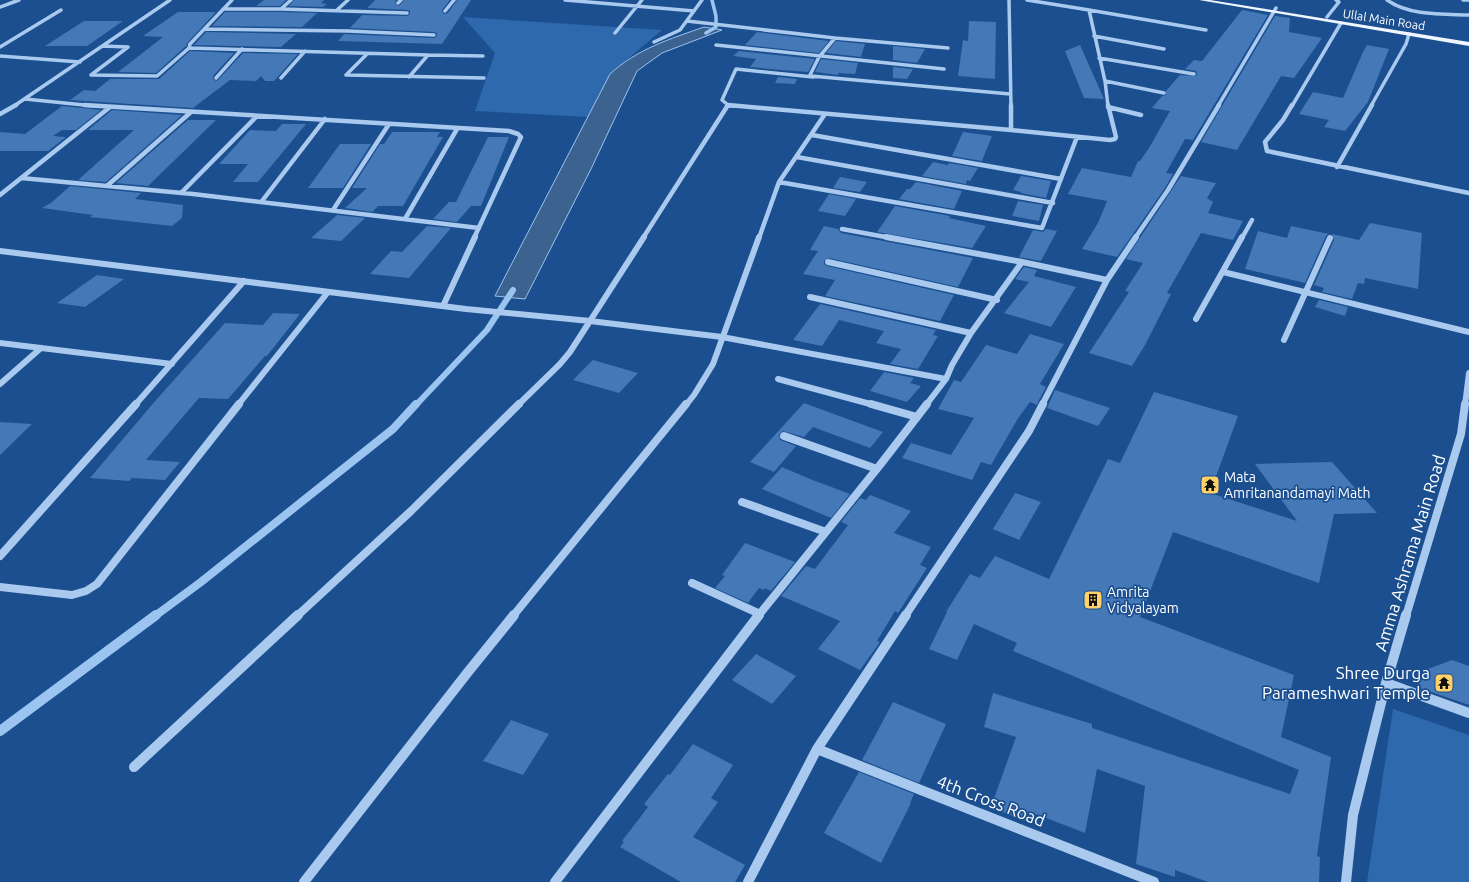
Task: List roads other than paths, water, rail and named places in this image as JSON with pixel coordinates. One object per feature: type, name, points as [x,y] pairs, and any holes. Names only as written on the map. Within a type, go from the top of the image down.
[{"type":"main road","name":"Ullal Main Road","points":[[1201,0],[1327,17],[1469,40]]},
{"type":"main road","name":"Ullal Main Road","points":[[1225,0],[1342,23],[1469,44]]},
{"type":"street","points":[[0,7],[19,0]]},
{"type":"street","points":[[0,114],[25,99],[170,0]]},
{"type":"street","points":[[102,46],[128,47],[91,75],[157,76],[189,48],[190,44],[232,0]]},
{"type":"street","points":[[281,9],[291,0]]},
{"type":"street","points":[[337,10],[348,0]]},
{"type":"street","points":[[398,3],[401,0]]},
{"type":"street","points":[[445,11],[454,0]]},
{"type":"street","points":[[565,0],[694,11]]},
{"type":"street","points":[[615,34],[642,0]]},
{"type":"street","points":[[654,42],[680,30],[702,0]]},
{"type":"street","points":[[1009,0],[1011,130]]},
{"type":"street","points":[[1026,0],[1206,30]]},
{"type":"street","points":[[1327,17],[1339,2],[1336,0]]},
{"type":"street","points":[[1387,0],[1392,5],[1407,10],[1469,15]]},
{"type":"street","points":[[1463,0],[1469,0]]},
{"type":"street","points":[[224,9],[337,10],[407,13]]},
{"type":"street","points":[[0,47],[61,10]]},
{"type":"street","points":[[1010,94],[736,69],[722,100],[728,105],[1078,137],[1115,139],[1108,107],[1105,81],[1089,10]]},
{"type":"street","points":[[748,882],[817,749],[1029,431],[1106,280],[1168,190],[1274,10]]},
{"type":"street","points":[[686,21],[835,38],[948,48]]},
{"type":"street","points":[[1342,23],[1283,120],[1265,142],[1267,151],[1337,167],[1469,193]]},
{"type":"street","points":[[204,29],[348,31],[434,35]]},
{"type":"street","points":[[1337,167],[1406,44],[1409,34]]},
{"type":"street","points":[[1094,36],[1164,49]]},
{"type":"street","points":[[813,77],[810,75],[819,57],[835,38]]},
{"type":"street","points":[[716,45],[944,69]]},
{"type":"street","points":[[189,48],[483,56]]},
{"type":"street","points":[[216,78],[242,49]]},
{"type":"street","points":[[281,78],[305,51]]},
{"type":"street","points":[[367,54],[346,75],[484,78]]},
{"type":"street","points":[[410,77],[428,55]]},
{"type":"street","points":[[0,56],[80,62]]},
{"type":"street","points":[[1099,58],[1194,74]]},
{"type":"street","points":[[1105,81],[1164,93]]},
{"type":"street","points":[[25,99],[110,107],[325,119],[509,132],[518,134],[521,137],[443,306]]},
{"type":"street","points":[[134,767],[411,511],[560,364],[590,322],[728,105]]},
{"type":"street","points":[[0,195],[110,107]]},
{"type":"street","points":[[1108,107],[1141,115]]},
{"type":"street","points":[[108,185],[191,112]]},
{"type":"street","points":[[304,882],[468,672],[694,395],[713,364],[779,182],[825,114]]},
{"type":"street","points":[[181,193],[257,116]]},
{"type":"street","points":[[262,201],[325,119]]},
{"type":"street","points":[[333,210],[389,124]]},
{"type":"street","points":[[405,219],[457,129]]},
{"type":"street","points":[[812,135],[1061,179]]},
{"type":"street","points":[[779,182],[1042,228],[1078,137]]},
{"type":"street","points":[[797,157],[1053,203]]},
{"type":"street","points":[[21,178],[108,185],[262,201],[479,228]]},
{"type":"street","points":[[1196,319],[1252,220]]},
{"type":"street","points":[[842,229],[1022,262],[1106,280]]},
{"type":"street","points":[[1284,340],[1330,238]]},
{"type":"street","points":[[0,251],[466,309],[524,314],[722,337],[946,379]]},
{"type":"street","points":[[828,262],[997,300]]},
{"type":"street","points":[[555,882],[760,614],[877,469],[946,379],[952,365],[972,334],[1022,262]]},
{"type":"street","points":[[1223,272],[1469,332]]},
{"type":"street","points":[[0,556],[172,364],[244,281]]},
{"type":"street","points":[[0,587],[72,595],[86,591],[97,584],[328,292]]},
{"type":"street","points":[[810,297],[972,334]]},
{"type":"street","points":[[0,343],[172,364]]},
{"type":"street","points":[[0,384],[41,348]]},
{"type":"street","name":"Amma Ashrama Main Road","points":[[1346,882],[1353,815],[1386,683],[1461,434],[1467,401],[1469,372]]},
{"type":"street","points":[[778,379],[917,417]]},
{"type":"street","points":[[784,436],[877,469]]},
{"type":"street","points":[[742,502],[826,532]]},
{"type":"street","points":[[692,583],[760,614]]},
{"type":"street","points":[[1386,683],[1469,713]]},
{"type":"street","name":"4th Cross Road","points":[[817,749],[1154,882]]},
{"type":"waterway","points":[[706,33],[716,27],[716,16],[712,0]]},
{"type":"waterway","points":[[416,405],[487,330],[513,290]]},
{"type":"waterway","points":[[155,616],[201,582],[393,429],[416,404]]},
{"type":"waterway","points":[[0,731],[156,615]]},
{"type":"place","name":"Mata Amritanandamayi Math","points":[[1210,485]]},
{"type":"place","name":"Amrita Vidyalayam","points":[[1093,600]]},
{"type":"place","name":"Shree Durga Parameshwari Temple","points":[[1444,683]]}]
